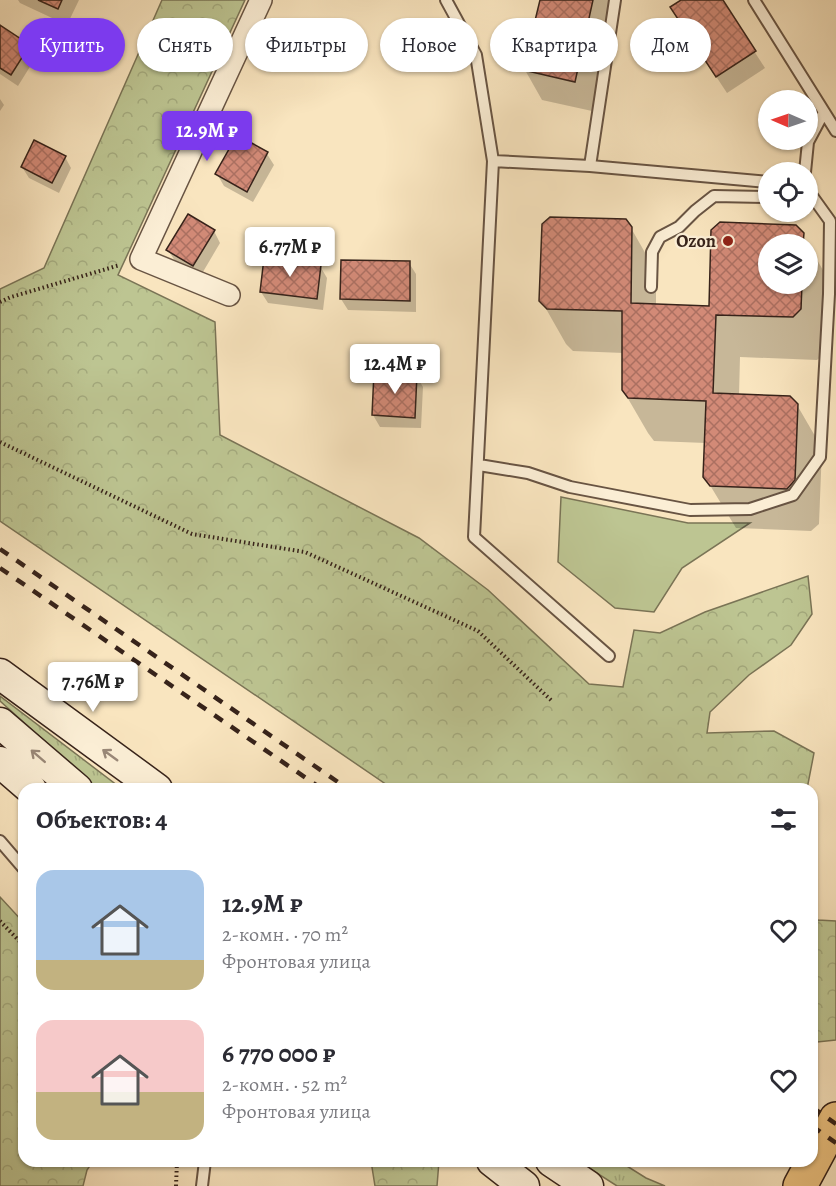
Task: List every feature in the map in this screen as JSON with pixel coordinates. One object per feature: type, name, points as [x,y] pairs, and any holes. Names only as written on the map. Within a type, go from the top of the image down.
[{"type":"main road","points":[[0,674],[149,783]]},
{"type":"main road","points":[[0,723],[70,783]]},
{"type":"main road","points":[[0,762],[24,783]]},
{"type":"main road","points":[[818,1120],[836,1103]]},
{"type":"main road","points":[[818,1152],[836,1119]]},
{"type":"main road","points":[[500,1167],[524,1186]]},
{"type":"main road","points":[[560,1167],[588,1186]]},
{"type":"main road","points":[[800,1186],[810,1167]]},
{"type":"street","points":[[229,295],[141,259],[261,0]]},
{"type":"lane","points":[[446,0],[477,55],[493,161],[474,537],[609,656]]},
{"type":"lane","points":[[590,166],[615,0]]},
{"type":"lane","points":[[754,0],[836,130]]},
{"type":"lane","points":[[806,162],[808,142],[824,112]]},
{"type":"lane","points":[[493,161],[590,166],[758,181]]},
{"type":"lane","points":[[651,287],[652,252],[660,237],[679,227],[714,196],[758,197]]},
{"type":"lane","points":[[479,465],[528,473],[570,487],[690,510],[750,509],[793,495],[820,457],[829,294],[830,221],[818,204]]},
{"type":"lane","points":[[0,842],[18,862]]},
{"type":"lane","points":[[202,1186],[204,1167]]},
{"type":"path","points":[[0,302],[141,259]]},
{"type":"path","points":[[0,442],[192,534],[305,552],[478,631],[553,702]]},
{"type":"path","points":[[0,921],[18,940]]},
{"type":"path","points":[[176,1186],[177,1167]]},
{"type":"green space","points":[[162,0],[245,0],[233,26],[233,18],[154,18]]},
{"type":"green space","points":[[137,57],[137,72],[212,72],[118,275],[215,322],[220,435],[419,538],[488,590],[589,684],[623,687],[634,630],[660,633],[705,612],[808,576],[812,614],[791,645],[749,675],[710,712],[707,733],[774,731],[814,753],[808,783],[384,783],[0,521],[0,289],[44,268]]},
{"type":"green space","points":[[561,497],[688,523],[750,523],[682,568],[654,612],[615,608],[558,562]]},
{"type":"green space","points":[[0,696],[114,783],[91,783],[0,701]]},
{"type":"green space","points":[[0,897],[18,916],[18,1167],[89,1167],[83,1186],[0,1186]]},
{"type":"green space","points":[[818,920],[836,921],[836,1040],[818,1042]]},
{"type":"green space","points":[[372,1167],[439,1167],[437,1186],[375,1186]]},
{"type":"green space","points":[[587,1167],[629,1167],[665,1186],[617,1186]]},
{"type":"building","points":[[38,0],[62,0],[58,9]]},
{"type":"building","points":[[540,0],[593,0],[589,18],[536,18]]},
{"type":"building","points":[[681,0],[723,0],[756,51],[716,77],[711,69],[711,18],[677,18],[670,7]]},
{"type":"building","points":[[0,25],[18,37],[18,64],[11,75],[0,68]]},
{"type":"building","points":[[532,72],[577,72],[575,82]]},
{"type":"building","points":[[237,135],[268,152],[247,192],[215,174]]},
{"type":"building","points":[[34,140],[66,156],[52,183],[21,167]]},
{"type":"building","points":[[188,214],[215,230],[193,266],[166,250]]},
{"type":"building","points":[[550,217],[626,219],[632,227],[631,303],[709,306],[711,230],[720,222],[796,225],[804,233],[758,234],[758,294],[802,294],[801,309],[793,317],[716,315],[713,393],[790,396],[798,404],[795,480],[787,489],[710,486],[703,477],[706,401],[628,398],[622,390],[622,311],[547,309],[539,301],[542,224]]},
{"type":"building","points":[[264,258],[321,265],[317,299],[260,292]]},
{"type":"building","points":[[341,260],[410,261],[410,301],[340,299]]},
{"type":"building","points":[[374,372],[417,374],[415,418],[372,415]]},
{"type":"railway","points":[[0,549],[339,783]]},
{"type":"railway","points":[[0,568],[313,783]]},
{"type":"railway","points":[[818,1111],[836,1124]]},
{"type":"railway","points":[[818,1130],[836,1143]]},
{"type":"place","name":"Ozon","points":[[728,241]]}]
